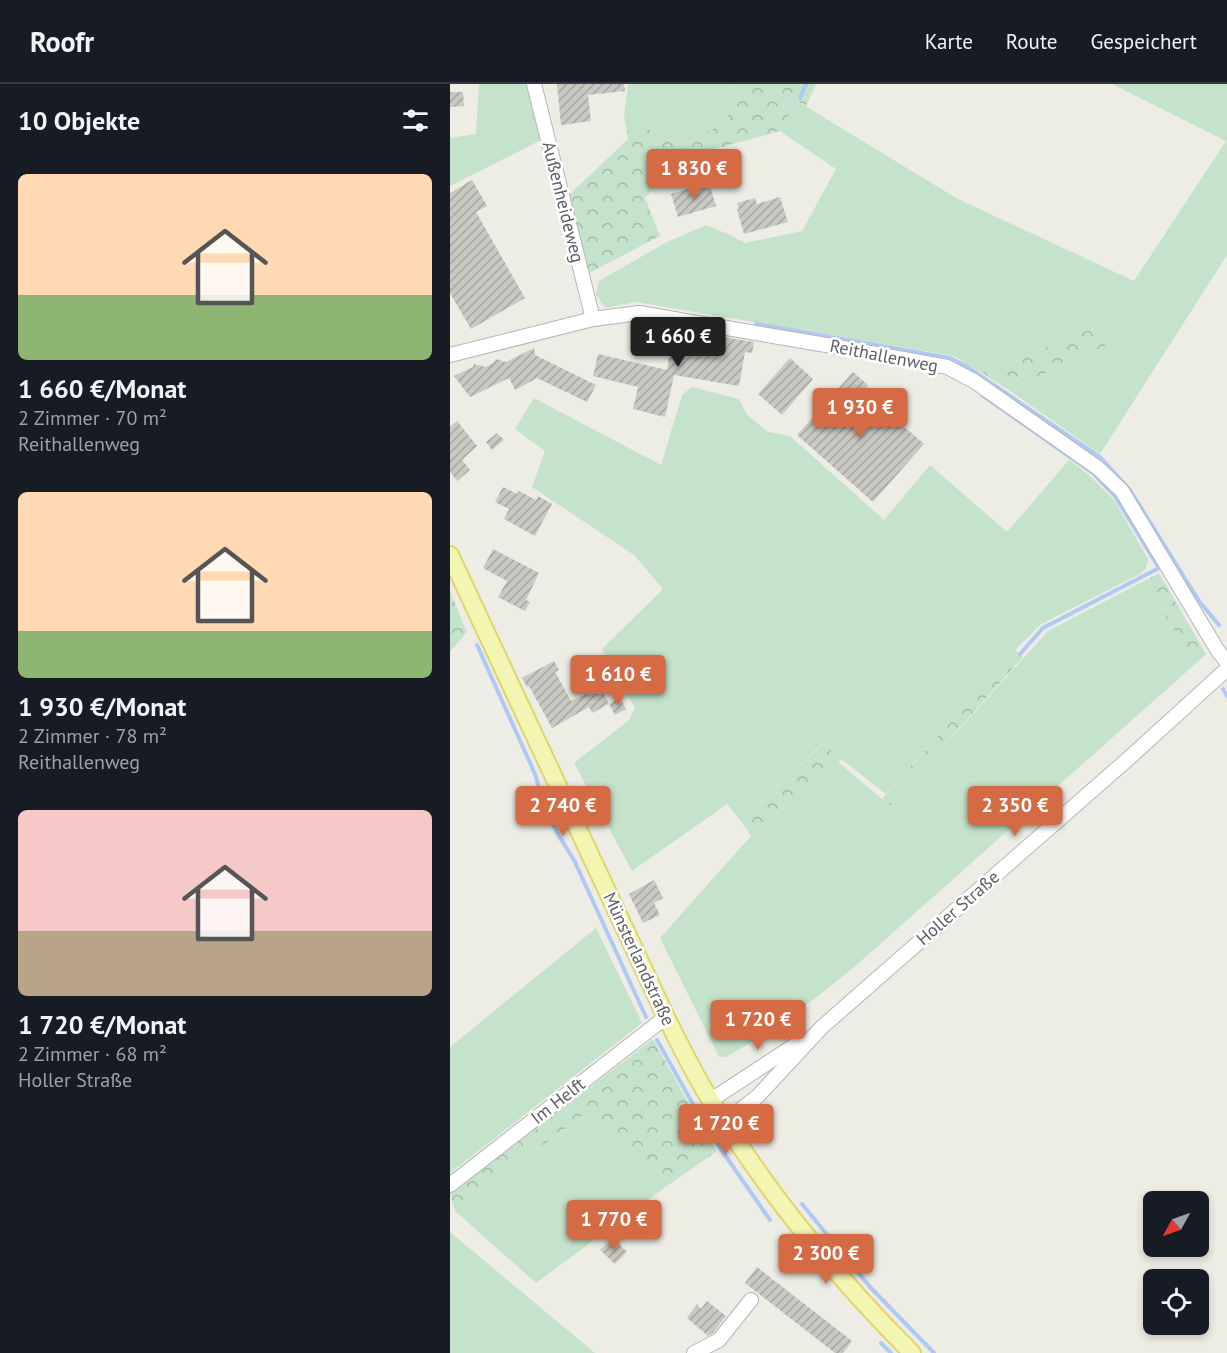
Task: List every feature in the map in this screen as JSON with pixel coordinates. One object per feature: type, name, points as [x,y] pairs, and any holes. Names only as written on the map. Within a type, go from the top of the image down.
[{"type":"main road","name":"Münsterlandstraße","points":[[450,555],[666,1017],[711,1100],[789,1213],[860,1298],[912,1353]]},
{"type":"street","name":"Außenheideweg","points":[[534,84],[593,319]]},
{"type":"street","name":"Reithallenweg","points":[[450,355],[593,319],[639,313],[947,367],[974,381],[1098,468],[1122,491],[1218,651],[1227,662]]},
{"type":"street","name":"Holler Straße","points":[[724,1122],[758,1096],[822,1027],[1128,759],[1227,669]]},
{"type":"street","name":"Im Helft","points":[[450,1185],[666,1017]]},
{"type":"street","name":"Holler Straße","points":[[711,1100],[822,1027]]},
{"type":"street","points":[[694,1353],[719,1340],[751,1300]]},
{"type":"green space","points":[[479,84],[529,84],[543,139],[450,186],[450,138],[476,134]]},
{"type":"green space","points":[[628,84],[734,84],[726,122],[680,147],[624,115]]},
{"type":"green space","points":[[734,84],[816,84],[806,106],[797,101],[780,131],[682,158],[645,198],[660,236],[589,273],[569,195],[628,139],[624,115],[680,147],[726,122]]},
{"type":"green space","points":[[1112,84],[1227,84],[1227,255],[1100,454],[1009,390],[1107,345],[1104,324],[982,373],[954,356],[636,302],[605,308],[596,294],[599,281],[665,243],[706,225],[745,243],[802,231],[836,169],[780,131],[797,101],[956,198],[1134,281],[1226,141]]},
{"type":"green space","points":[[1104,324],[1107,345],[1009,390],[982,373]]},
{"type":"green space","points":[[692,387],[739,399],[747,415],[768,432],[790,436],[884,520],[930,465],[1007,532],[1069,460],[1090,476],[1114,500],[1148,559],[1146,568],[1140,574],[1041,624],[886,794],[822,744],[741,821],[727,804],[632,871],[574,763],[629,720],[635,708],[602,649],[663,589],[634,555],[532,487],[545,451],[515,429],[534,398],[661,465],[682,395]]},
{"type":"green space","points":[[1159,573],[1206,654],[1194,665],[1144,581]]},
{"type":"green space","points":[[1144,581],[1194,665],[852,969],[799,1011],[768,1032],[726,1057],[719,1057],[660,938],[751,836],[838,762],[890,806],[1048,631]]},
{"type":"green space","points":[[450,591],[467,632],[450,652]]},
{"type":"green space","points":[[1015,650],[1023,657],[890,806],[882,799]]},
{"type":"green space","points":[[823,744],[842,759],[751,836],[741,821]]},
{"type":"green space","points":[[596,928],[642,1023],[450,1173],[450,1047]]},
{"type":"green space","points":[[653,1039],[717,1151],[664,1188],[591,1109],[455,1211],[450,1194]]},
{"type":"green space","points":[[591,1109],[664,1188],[536,1283],[455,1211]]},
{"type":"green space","points":[[450,1232],[595,1353],[450,1353]]},
{"type":"building","points":[[557,84],[624,84],[625,91],[588,95],[591,121],[561,125]]},
{"type":"building","points":[[450,92],[463,92],[464,106],[450,107]]},
{"type":"building","points":[[472,180],[487,206],[476,212],[525,298],[471,329],[450,293],[450,193]]},
{"type":"building","points":[[709,183],[716,206],[678,217],[671,194]]},
{"type":"building","points":[[780,197],[788,222],[744,234],[737,203],[755,198],[757,204]]},
{"type":"building","points":[[673,329],[754,342],[752,353],[745,352],[739,386],[674,375],[665,417],[633,409],[638,387],[593,376],[598,354],[667,370]]},
{"type":"building","points":[[534,348],[535,355],[596,385],[587,402],[537,378],[515,390],[509,378],[470,397],[454,376],[473,367],[474,364],[486,367],[496,359],[506,362]]},
{"type":"building","points":[[790,358],[813,379],[782,415],[758,394]]},
{"type":"building","points":[[853,372],[868,385],[863,391],[924,444],[873,502],[797,435]]},
{"type":"building","points":[[457,421],[477,446],[462,460],[470,470],[457,481],[450,472],[450,427]]},
{"type":"building","points":[[497,433],[504,440],[492,450],[486,442]]},
{"type":"building","points":[[503,487],[517,494],[519,491],[536,500],[538,496],[552,504],[535,536],[504,519],[509,509],[495,502]]},
{"type":"building","points":[[493,549],[539,573],[526,600],[530,602],[525,611],[498,597],[507,581],[483,568]]},
{"type":"building","points":[[554,661],[559,670],[555,672],[571,701],[600,687],[609,704],[592,713],[589,707],[552,728],[529,686],[527,687],[522,678]]},
{"type":"building","points":[[620,698],[626,709],[615,715],[609,704]]},
{"type":"building","points":[[654,880],[663,898],[654,903],[660,915],[643,923],[629,894]]},
{"type":"building","points":[[613,1238],[627,1252],[615,1264],[600,1250]]},
{"type":"building","points":[[757,1267],[852,1341],[843,1353],[835,1353],[745,1283]]},
{"type":"building","points":[[707,1301],[726,1316],[708,1336],[687,1318],[697,1304],[701,1309]]},
{"type":"waterway","points":[[800,98],[806,84]]},
{"type":"waterway","points":[[756,324],[950,358],[966,366],[1101,458],[1130,490],[1199,601],[1219,625]]},
{"type":"waterway","points":[[982,395],[1093,473],[1115,496],[1159,568],[1043,628],[1020,654]]},
{"type":"waterway","points":[[477,645],[535,774],[544,805],[556,831],[574,860],[646,1017]]},
{"type":"waterway","points":[[1223,689],[1227,696]]},
{"type":"waterway","points":[[657,1040],[720,1148],[770,1220]]},
{"type":"waterway","points":[[802,1204],[870,1287],[934,1353]]},
{"type":"waterway","points":[[881,1343],[891,1353]]}]
